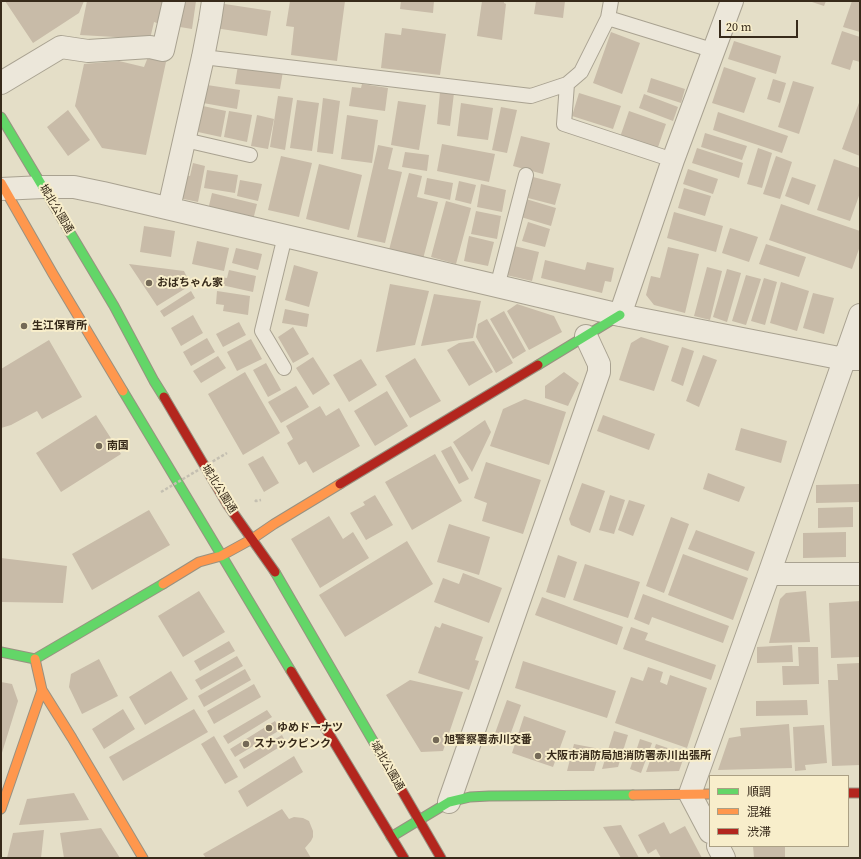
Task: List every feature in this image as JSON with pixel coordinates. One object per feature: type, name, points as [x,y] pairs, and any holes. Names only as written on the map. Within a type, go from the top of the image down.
[{"type":"main road","name":"城北公園通","points":[[1,117],[114,306],[154,381],[227,504],[274,572],[441,858]]},
{"type":"main road","points":[[2,187],[220,556],[404,858]]},
{"type":"main road","points":[[1,652],[35,659],[198,562],[220,556],[252,539],[274,524],[620,315]]},
{"type":"main road","points":[[35,659],[42,690],[144,858]]},
{"type":"main road","points":[[1,808],[42,690]]},
{"type":"main road","points":[[849,793],[860,793]]},
{"type":"main road","points":[[391,837],[449,802],[470,797],[700,794]]},
{"type":"street","points":[[1,83],[61,47],[88,51],[150,47],[162,50],[174,1]]},
{"type":"street","points":[[169,208],[203,57],[213,1]]},
{"type":"street","points":[[620,315],[673,160],[715,51],[732,1]]},
{"type":"street","points":[[2,187],[74,187],[169,208],[620,315],[852,359]]},
{"type":"street","points":[[709,828],[700,794],[769,574],[852,359],[860,315]]},
{"type":"street","points":[[449,802],[599,372],[598,364],[586,336]]},
{"type":"street","points":[[769,574],[860,574]]},
{"type":"street","points":[[718,847],[724,858]]},
{"type":"lane","points":[[203,57],[530,96],[567,84],[581,72],[608,18],[611,1]]},
{"type":"lane","points":[[608,18],[715,51]]},
{"type":"lane","points":[[567,84],[564,124],[673,160]]},
{"type":"lane","points":[[185,140],[250,155]]},
{"type":"lane","points":[[497,287],[526,175]]},
{"type":"lane","points":[[284,368],[262,331],[285,236]]},
{"type":"path","points":[[161,492],[227,453]]},
{"type":"building","points":[[5,1],[84,1],[79,13],[33,43]]},
{"type":"building","points":[[87,1],[166,1],[163,25],[154,22],[150,39],[80,35]]},
{"type":"building","points":[[178,1],[196,1],[192,29],[174,26]]},
{"type":"building","points":[[290,1],[345,1],[337,61],[291,55],[294,27],[286,26]]},
{"type":"building","points":[[401,1],[434,1],[433,13],[400,9]]},
{"type":"building","points":[[482,1],[504,1],[506,4],[502,40],[477,36]]},
{"type":"building","points":[[536,1],[565,1],[563,18],[534,14]]},
{"type":"building","points":[[809,1],[826,1],[824,6]]},
{"type":"building","points":[[852,1],[860,1],[860,32],[843,27]]},
{"type":"building","points":[[218,3],[271,11],[267,36],[215,28]]},
{"type":"building","points":[[402,28],[446,34],[440,75],[381,68],[385,33],[401,35]]},
{"type":"building","points":[[842,31],[860,37],[860,62],[853,60],[850,70],[831,64]]},
{"type":"building","points":[[611,32],[640,43],[622,94],[593,83]]},
{"type":"building","points":[[734,41],[781,56],[776,74],[728,59]]},
{"type":"building","points":[[148,57],[166,62],[146,155],[102,148],[75,106],[84,64],[119,61],[144,67]]},
{"type":"building","points":[[238,65],[283,71],[280,89],[235,84]]},
{"type":"building","points":[[724,67],[756,78],[744,113],[712,103]]},
{"type":"building","points":[[651,78],[685,89],[681,103],[647,92]]},
{"type":"building","points":[[773,79],[786,83],[780,103],[767,99]]},
{"type":"building","points":[[793,81],[814,87],[799,134],[778,127]]},
{"type":"building","points":[[362,84],[388,88],[385,111],[349,106],[352,87],[361,88]]},
{"type":"building","points":[[207,85],[240,90],[237,109],[203,103]]},
{"type":"building","points":[[440,92],[454,93],[450,126],[437,124]]},
{"type":"building","points":[[579,93],[621,106],[613,129],[572,116]]},
{"type":"building","points":[[644,94],[678,107],[673,121],[639,108]]},
{"type":"building","points":[[278,96],[293,98],[285,150],[270,147]]},
{"type":"building","points":[[323,98],[340,101],[333,154],[317,152]]},
{"type":"building","points":[[297,100],[319,103],[312,151],[290,148]]},
{"type":"building","points":[[860,100],[860,156],[842,149]]},
{"type":"building","points":[[398,101],[426,105],[419,150],[391,145]]},
{"type":"building","points":[[461,103],[493,108],[488,140],[457,136]]},
{"type":"building","points":[[203,106],[226,111],[221,137],[198,132]]},
{"type":"building","points":[[501,107],[517,110],[507,153],[492,150]]},
{"type":"building","points":[[68,110],[90,140],[68,156],[47,127]]},
{"type":"building","points":[[229,111],[252,115],[247,142],[224,137]]},
{"type":"building","points":[[629,111],[666,124],[656,153],[619,140]]},
{"type":"building","points":[[718,112],[788,136],[782,153],[713,130]]},
{"type":"building","points":[[257,115],[274,119],[268,149],[251,146]]},
{"type":"building","points":[[347,115],[378,120],[372,163],[341,159]]},
{"type":"building","points":[[705,133],[747,146],[742,160],[701,147]]},
{"type":"building","points":[[521,136],[550,143],[543,174],[513,166]]},
{"type":"building","points":[[442,144],[495,154],[489,182],[437,171]]},
{"type":"building","points":[[378,145],[393,148],[388,169],[402,172],[385,243],[357,237]]},
{"type":"building","points":[[697,148],[743,163],[739,178],[692,163]]},
{"type":"building","points":[[758,148],[772,153],[762,188],[747,184]]},
{"type":"building","points":[[405,152],[429,155],[427,171],[402,167]]},
{"type":"building","points":[[281,156],[312,163],[299,217],[268,210]]},
{"type":"building","points":[[776,156],[792,162],[780,199],[763,194]]},
{"type":"building","points":[[834,159],[860,168],[860,193],[850,221],[817,210]]},
{"type":"building","points":[[193,163],[205,166],[198,202],[179,198],[184,175],[190,176]]},
{"type":"building","points":[[319,164],[362,175],[349,230],[306,219]]},
{"type":"building","points":[[688,169],[718,179],[713,194],[683,184]]},
{"type":"building","points":[[207,170],[238,175],[235,193],[204,188]]},
{"type":"building","points":[[409,173],[422,176],[417,197],[438,202],[423,259],[389,250]]},
{"type":"building","points":[[533,177],[561,184],[555,205],[528,198]]},
{"type":"building","points":[[792,177],[816,185],[809,205],[785,196]]},
{"type":"building","points":[[427,178],[453,183],[450,200],[424,194]]},
{"type":"building","points":[[240,180],[262,184],[258,201],[237,196]]},
{"type":"building","points":[[459,181],[476,185],[471,204],[455,200]]},
{"type":"building","points":[[481,184],[506,190],[502,212],[477,207]]},
{"type":"building","points":[[684,188],[711,196],[705,216],[678,208]]},
{"type":"building","points":[[212,193],[257,204],[253,220],[208,210]]},
{"type":"building","points":[[526,199],[556,208],[551,226],[521,217]]},
{"type":"building","points":[[446,201],[471,208],[456,264],[431,257]]},
{"type":"building","points":[[781,204],[860,231],[860,246],[852,269],[769,240]]},
{"type":"building","points":[[476,211],[501,216],[497,239],[471,234]]},
{"type":"building","points":[[674,212],[723,226],[716,252],[667,238]]},
{"type":"building","points":[[528,222],[550,229],[545,247],[522,241]]},
{"type":"building","points":[[144,226],[175,231],[171,257],[140,252]]},
{"type":"building","points":[[730,228],[758,237],[749,262],[722,253]]},
{"type":"building","points":[[469,236],[494,242],[488,266],[464,261]]},
{"type":"building","points":[[197,241],[229,248],[224,271],[192,264]]},
{"type":"building","points":[[766,244],[806,257],[799,277],[759,264]]},
{"type":"building","points":[[514,246],[539,252],[532,281],[506,275]]},
{"type":"building","points":[[668,247],[699,254],[685,313],[654,305],[646,295],[651,276],[660,278]]},
{"type":"building","points":[[236,248],[262,254],[258,270],[232,263]]},
{"type":"building","points":[[545,260],[585,270],[587,262],[614,268],[611,282],[605,281],[602,293],[541,278]]},
{"type":"building","points":[[129,264],[184,271],[191,285],[157,306]]},
{"type":"building","points":[[294,265],[318,272],[309,307],[285,300]]},
{"type":"building","points":[[707,267],[722,271],[710,320],[694,316]]},
{"type":"building","points":[[727,269],[741,273],[727,322],[713,317]]},
{"type":"building","points":[[229,270],[256,276],[253,292],[217,284],[219,277],[227,278]]},
{"type":"building","points":[[746,275],[761,279],[746,325],[732,321]]},
{"type":"building","points":[[764,278],[777,282],[765,325],[751,321]]},
{"type":"building","points":[[781,282],[809,291],[797,331],[770,323]]},
{"type":"building","points":[[390,284],[429,291],[415,345],[376,352]]},
{"type":"building","points":[[191,291],[195,298],[164,317],[160,311]]},
{"type":"building","points":[[217,291],[250,296],[248,315],[223,311],[224,305],[216,304]]},
{"type":"building","points":[[813,293],[834,298],[824,334],[803,328]]},
{"type":"building","points":[[434,294],[481,301],[473,338],[421,346]]},
{"type":"building","points":[[517,304],[554,316],[562,332],[529,350],[507,311]]},
{"type":"building","points":[[285,309],[309,314],[307,327],[282,323]]},
{"type":"building","points":[[504,311],[526,351],[513,359],[490,319]]},
{"type":"building","points":[[193,315],[203,333],[181,346],[171,328]]},
{"type":"building","points":[[487,319],[513,363],[496,373],[476,337],[478,324]]},
{"type":"building","points":[[239,322],[246,335],[223,347],[216,334]]},
{"type":"building","points":[[293,327],[309,354],[293,363],[278,337]]},
{"type":"building","points":[[641,337],[669,346],[654,391],[619,380],[631,343]]},
{"type":"building","points":[[207,338],[215,352],[191,366],[183,352]]},
{"type":"building","points":[[251,339],[262,359],[237,371],[227,352]]},
{"type":"building","points":[[49,340],[82,397],[42,419],[37,411],[11,425],[1,428],[1,369]]},
{"type":"building","points":[[474,341],[493,372],[469,386],[447,350],[459,343]]},
{"type":"building","points":[[682,347],[694,351],[683,386],[671,381]]},
{"type":"building","points":[[703,355],[717,360],[699,407],[686,401]]},
{"type":"building","points":[[218,356],[226,368],[201,383],[193,371]]},
{"type":"building","points":[[313,357],[330,384],[313,395],[296,368]]},
{"type":"building","points":[[415,358],[441,401],[410,418],[385,376]]},
{"type":"building","points":[[361,359],[377,385],[349,402],[333,375]]},
{"type":"building","points":[[266,363],[281,390],[268,397],[253,370]]},
{"type":"building","points":[[245,372],[280,433],[243,455],[208,394]]},
{"type":"building","points":[[564,372],[579,383],[568,406],[545,398],[545,386]]},
{"type":"building","points":[[296,386],[309,407],[281,423],[268,402]]},
{"type":"building","points":[[387,391],[408,426],[375,446],[354,411]]},
{"type":"building","points":[[525,399],[566,412],[549,465],[490,446],[503,409]]},
{"type":"building","points":[[320,406],[326,416],[339,408],[360,446],[313,473],[306,461],[299,465],[287,443],[293,439],[286,426]]},
{"type":"building","points":[[96,415],[121,454],[61,492],[36,453]]},
{"type":"building","points":[[603,415],[655,434],[649,450],[597,431]]},
{"type":"building","points":[[485,420],[491,432],[472,472],[453,442]]},
{"type":"building","points":[[741,428],[787,441],[781,463],[735,450]]},
{"type":"building","points":[[451,446],[469,479],[459,484],[441,451]]},
{"type":"building","points":[[435,454],[462,501],[412,530],[385,482]]},
{"type":"building","points":[[263,456],[279,483],[264,492],[248,464]]},
{"type":"building","points":[[486,462],[541,480],[523,534],[482,521],[487,503],[474,498]]},
{"type":"building","points":[[708,473],[745,487],[739,502],[703,489]]},
{"type":"building","points":[[582,483],[605,491],[590,533],[571,525],[569,519]]},
{"type":"building","points":[[859,484],[859,502],[816,503],[816,485]]},
{"type":"building","points":[[375,495],[393,525],[366,540],[350,513],[365,505],[363,502]]},
{"type":"building","points":[[610,495],[625,500],[614,534],[599,530]]},
{"type":"building","points":[[629,500],[645,505],[633,536],[618,530]]},
{"type":"building","points":[[853,507],[853,527],[818,528],[818,508]]},
{"type":"building","points":[[149,510],[170,545],[92,590],[72,554]]},
{"type":"building","points":[[329,516],[343,539],[353,532],[369,558],[320,588],[291,539]]},
{"type":"building","points":[[671,517],[689,524],[664,593],[646,586]]},
{"type":"building","points":[[449,524],[490,537],[479,575],[437,562]]},
{"type":"building","points":[[696,530],[755,552],[748,571],[688,549]]},
{"type":"building","points":[[846,532],[846,557],[803,558],[803,533]]},
{"type":"building","points":[[407,541],[433,584],[345,637],[319,595]]},
{"type":"building","points":[[683,554],[748,578],[733,620],[668,595]]},
{"type":"building","points":[[558,555],[577,562],[565,598],[546,592]]},
{"type":"building","points":[[1,558],[67,566],[63,603],[1,602]]},
{"type":"building","points":[[585,564],[640,582],[628,618],[573,600]]},
{"type":"building","points":[[463,573],[502,588],[489,623],[434,602],[443,578],[459,584]]},
{"type":"building","points":[[199,591],[225,632],[183,657],[158,616]]},
{"type":"building","points":[[806,591],[810,642],[769,643],[780,599],[786,593]]},
{"type":"building","points":[[643,594],[729,626],[723,643],[652,617],[649,625],[634,619]]},
{"type":"building","points":[[542,597],[623,627],[617,645],[535,615]]},
{"type":"building","points":[[860,601],[860,657],[831,658],[829,603]]},
{"type":"building","points":[[442,623],[483,637],[475,660],[479,661],[469,690],[418,673],[435,626],[440,628]]},
{"type":"building","points":[[631,627],[648,633],[645,640],[716,665],[711,680],[623,649]]},
{"type":"building","points":[[229,641],[235,651],[200,671],[194,661]]},
{"type":"building","points":[[792,645],[793,662],[757,663],[757,647]]},
{"type":"building","points":[[798,647],[818,647],[819,684],[783,685],[782,666],[799,666]]},
{"type":"building","points":[[237,656],[243,666],[201,690],[195,680]]},
{"type":"building","points":[[99,659],[118,696],[82,714],[69,687],[71,674]]},
{"type":"building","points":[[523,661],[616,691],[607,718],[515,688]]},
{"type":"building","points":[[860,663],[860,765],[832,766],[828,680],[838,680],[837,664]]},
{"type":"building","points":[[648,667],[663,672],[660,682],[667,685],[670,675],[707,688],[687,748],[615,723],[631,677],[643,681]]},
{"type":"building","points":[[245,669],[251,680],[204,707],[198,696]]},
{"type":"building","points":[[171,671],[188,699],[145,725],[129,697]]},
{"type":"building","points":[[410,680],[463,692],[443,751],[421,752],[386,695]]},
{"type":"building","points":[[1,682],[12,684],[18,701],[1,756]]},
{"type":"building","points":[[254,684],[261,697],[214,724],[207,711]]},
{"type":"building","points":[[507,700],[521,705],[508,741],[494,736]]},
{"type":"building","points":[[807,700],[808,715],[756,716],[756,701]]},
{"type":"building","points":[[123,709],[135,729],[104,749],[92,729]]},
{"type":"building","points":[[194,709],[208,732],[123,781],[109,757]]},
{"type":"building","points":[[267,710],[272,717],[228,744],[223,736]]},
{"type":"building","points":[[524,716],[566,731],[553,767],[512,753]]},
{"type":"building","points":[[275,721],[280,730],[235,757],[230,749]]},
{"type":"building","points":[[789,724],[792,768],[718,770],[729,738],[741,736],[740,728]]},
{"type":"building","points":[[824,725],[827,763],[805,765],[806,770],[795,771],[793,727]]},
{"type":"building","points":[[614,731],[628,735],[618,767],[602,769]]},
{"type":"building","points":[[282,735],[286,743],[244,769],[239,760]]},
{"type":"building","points":[[214,736],[238,777],[225,784],[201,744]]},
{"type":"building","points":[[640,739],[652,743],[641,773],[630,769]]},
{"type":"building","points":[[574,744],[600,749],[594,771],[567,771]]},
{"type":"building","points":[[656,744],[685,754],[679,771],[646,772]]},
{"type":"building","points":[[294,756],[303,772],[247,807],[238,791]]},
{"type":"building","points":[[74,793],[89,820],[19,825],[27,799]]},
{"type":"building","points":[[282,809],[289,819],[294,817],[303,818],[309,821],[313,831],[313,837],[305,848],[311,858],[206,858],[203,854]]},
{"type":"building","points":[[664,822],[670,834],[685,826],[702,858],[661,858],[656,849],[648,854],[638,835]]},
{"type":"building","points":[[621,825],[639,858],[621,858],[603,827]]},
{"type":"building","points":[[101,828],[120,858],[64,858],[60,833]]},
{"type":"building","points":[[44,830],[41,858],[7,858],[13,833]]},
{"type":"building","points":[[753,847],[785,847],[785,858],[754,858]]},
{"type":"traffic: fast","points":[[1,117],[114,306],[164,397]]},
{"type":"traffic: fast","points":[[538,365],[620,315]]},
{"type":"traffic: fast","points":[[123,391],[291,671]]},
{"type":"traffic: fast","points":[[275,572],[387,765]]},
{"type":"traffic: fast","points":[[1,652],[35,659],[163,584]]},
{"type":"traffic: fast","points":[[391,837],[449,802],[470,797],[633,795]]},
{"type":"traffic: slow","points":[[1,183],[123,391]]},
{"type":"traffic: slow","points":[[163,584],[199,562],[221,556],[252,539],[340,484]]},
{"type":"traffic: slow","points":[[35,659],[42,690],[143,858]]},
{"type":"traffic: slow","points":[[1,809],[42,690]]},
{"type":"traffic: slow","points":[[633,795],[709,794]]},
{"type":"traffic: jam","points":[[340,484],[538,365]]},
{"type":"traffic: jam","points":[[164,397],[227,504],[275,572]]},
{"type":"traffic: jam","points":[[291,671],[404,858]]},
{"type":"traffic: jam","points":[[387,765],[441,858]]},
{"type":"traffic: jam","points":[[849,793],[860,793]]},
{"type":"place","name":"おばちゃん家","points":[[149,283]]},
{"type":"place","name":"生江保育所","points":[[24,326]]},
{"type":"place","name":"南国","points":[[99,446]]},
{"type":"place","name":"ゆめドーナツ","points":[[269,728]]},
{"type":"place","name":"旭警察署赤川交番","points":[[436,740]]},
{"type":"place","name":"スナックピンク","points":[[246,744]]},
{"type":"place","name":"大阪市消防局旭消防署赤川出張所","points":[[538,756]]}]
